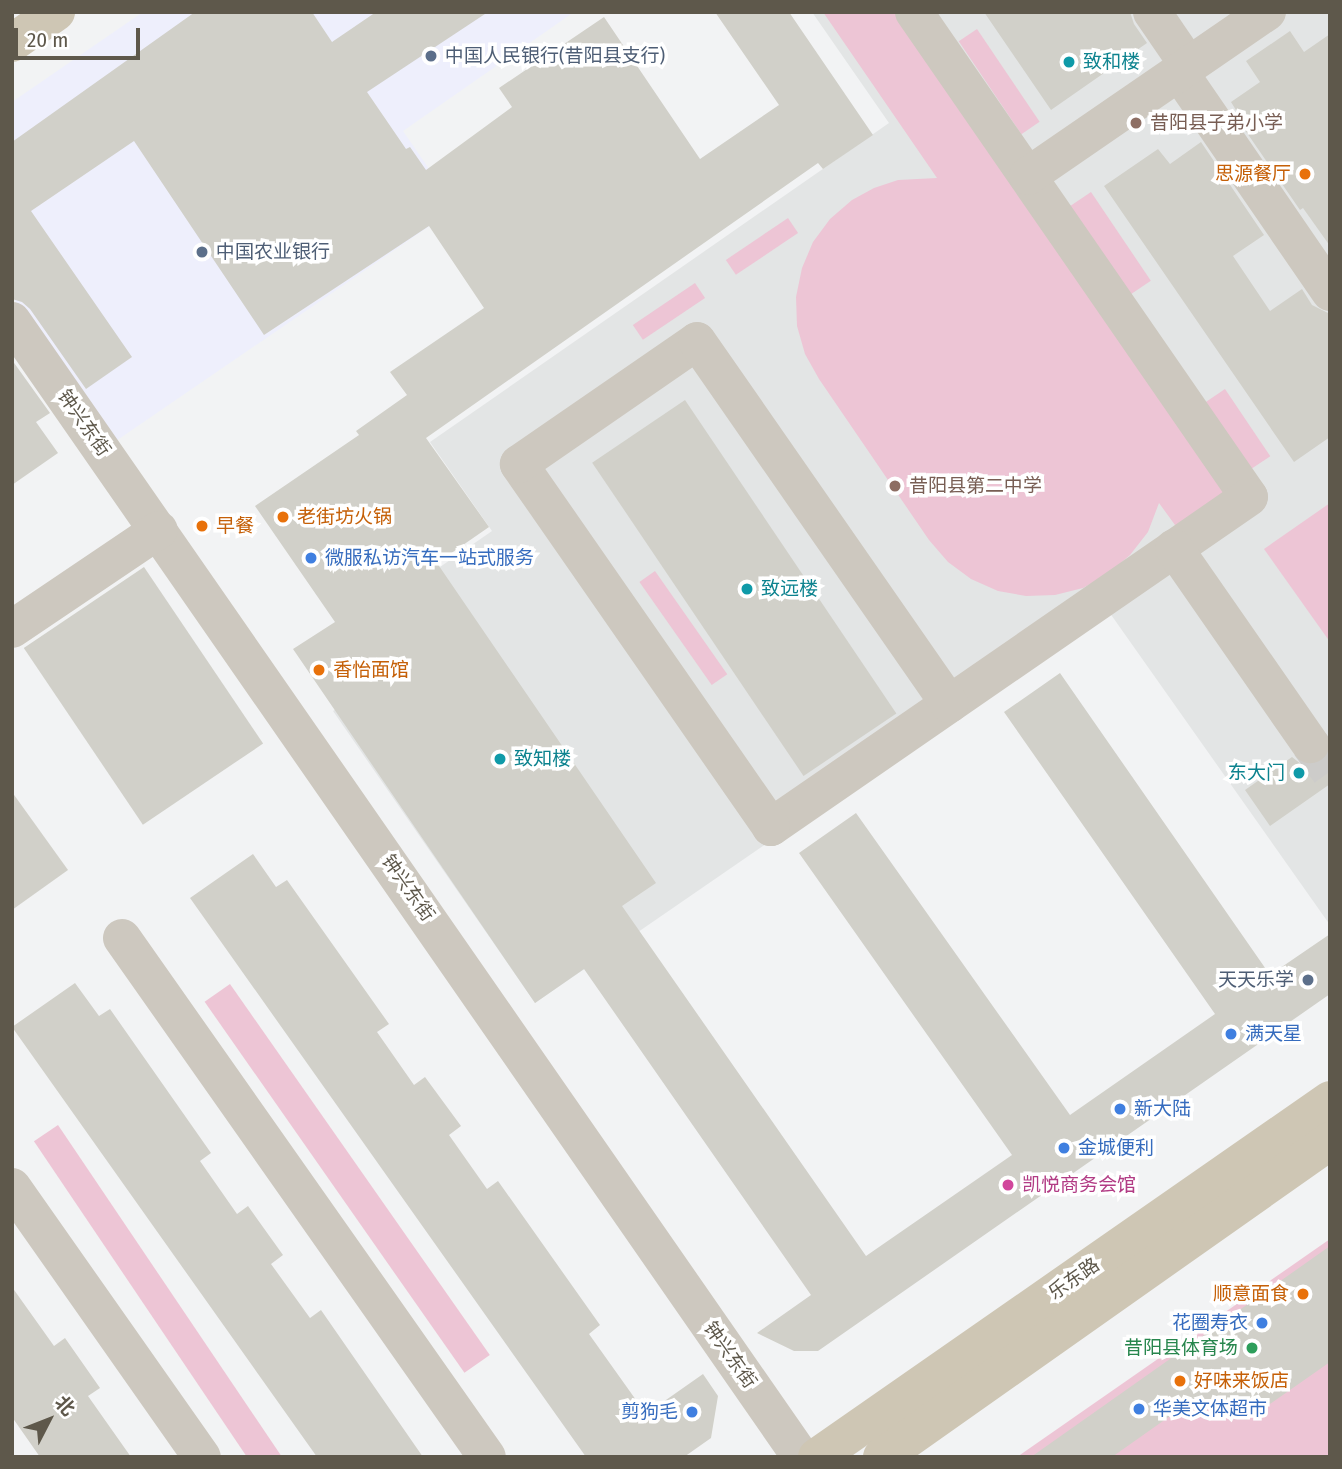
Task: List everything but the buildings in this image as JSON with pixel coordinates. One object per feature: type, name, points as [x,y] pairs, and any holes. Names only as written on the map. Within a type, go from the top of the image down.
[{"type":"main road","points":[[12,43],[56,12]]},
{"type":"main road","name":"乐东路","points":[[817,1457],[1330,1100]]},
{"type":"main road","name":"乐东路","points":[[882,1457],[1330,1140]]},
{"type":"street","points":[[914,12],[1249,497],[771,827],[519,464],[697,341],[948,704]]},
{"type":"street","points":[[1152,12],[1184,69],[1330,292]]},
{"type":"street","points":[[1028,176],[1267,12]]},
{"type":"street","name":"钟兴东街","points":[[12,321],[801,1457]]},
{"type":"street","points":[[12,629],[159,530]]},
{"type":"street","points":[[1174,548],[1310,744]]},
{"type":"street","points":[[122,938],[487,1457]]},
{"type":"street","points":[[12,1187],[202,1457]]},
{"type":"shaded area","name":"中国农业银行","points":[[143,12],[574,12],[403,131],[456,208],[113,443],[12,296],[12,102]]},
{"type":"shaded area","name":"昔阳县第二中学","points":[[812,12],[1330,12],[1330,925],[1107,609],[535,1003],[333,711],[373,684],[440,567],[492,531],[430,442],[889,123]]},
{"type":"shaded area","points":[[823,12],[898,12],[1234,502],[1183,536],[1159,503],[1148,532],[1130,555],[1108,574],[1083,588],[1055,595],[1026,596],[998,591],[971,579],[948,562],[929,540],[819,379],[805,354],[797,326],[796,297],[802,268],[813,242],[830,219],[852,200],[874,188],[898,180],[937,178]]},
{"type":"shaded area","points":[[977,29],[1040,122],[1021,134],[959,41]]},
{"type":"shaded area","points":[[1091,192],[1151,281],[1130,295],[1070,206]]},
{"type":"shaded area","points":[[788,218],[798,233],[736,275],[726,260]]},
{"type":"shaded area","points":[[695,283],[705,298],[643,340],[633,325]]},
{"type":"shaded area","points":[[1225,389],[1270,456],[1250,470],[1205,402]]},
{"type":"shaded area","points":[[1330,503],[1330,642],[1264,549]]},
{"type":"shaded area","points":[[655,571],[727,674],[712,685],[639,582]]},
{"type":"shaded area","points":[[230,984],[490,1355],[464,1373],[205,1002]]},
{"type":"shaded area","points":[[58,1125],[282,1457],[247,1457],[34,1141]]},
{"type":"shaded area","name":"昔阳县体育场","points":[[1330,1239],[1330,1457],[1017,1457]]},
{"type":"tunnel","points":[[1310,744],[1330,772]]},
{"type":"place","name":"中国人民银行(昔阳县支行)","points":[[431,56]]},
{"type":"place","name":"致和楼","points":[[1069,62]]},
{"type":"place","name":"昔阳县子弟小学","points":[[1136,123]]},
{"type":"place","name":"思源餐厅","points":[[1305,174]]},
{"type":"place","name":"中国农业银行","points":[[202,252]]},
{"type":"place","name":"昔阳县第二中学","points":[[895,486]]},
{"type":"place","name":"老街坊火锅","points":[[283,517]]},
{"type":"place","name":"早餐","points":[[202,526]]},
{"type":"place","name":"微服私访汽车一站式服务","points":[[311,558]]},
{"type":"place","name":"致远楼","points":[[747,589]]},
{"type":"place","name":"香怡面馆","points":[[319,670]]},
{"type":"place","name":"致知楼","points":[[500,759]]},
{"type":"place","name":"东大门","points":[[1299,773]]},
{"type":"place","name":"天天乐学","points":[[1308,980]]},
{"type":"place","name":"满天星","points":[[1231,1034]]},
{"type":"place","name":"新大陆","points":[[1120,1109]]},
{"type":"place","name":"金城便利","points":[[1064,1148]]},
{"type":"place","name":"凯悦商务会馆","points":[[1008,1185]]},
{"type":"place","name":"顺意面食","points":[[1303,1294]]},
{"type":"place","name":"花圈寿衣","points":[[1262,1323]]},
{"type":"place","name":"昔阳县体育场","points":[[1252,1348]]},
{"type":"place","name":"好味来饭店","points":[[1180,1381]]},
{"type":"place","name":"华美文体超市","points":[[1139,1409]]},
{"type":"place","name":"剪狗毛","points":[[692,1412]]}]
